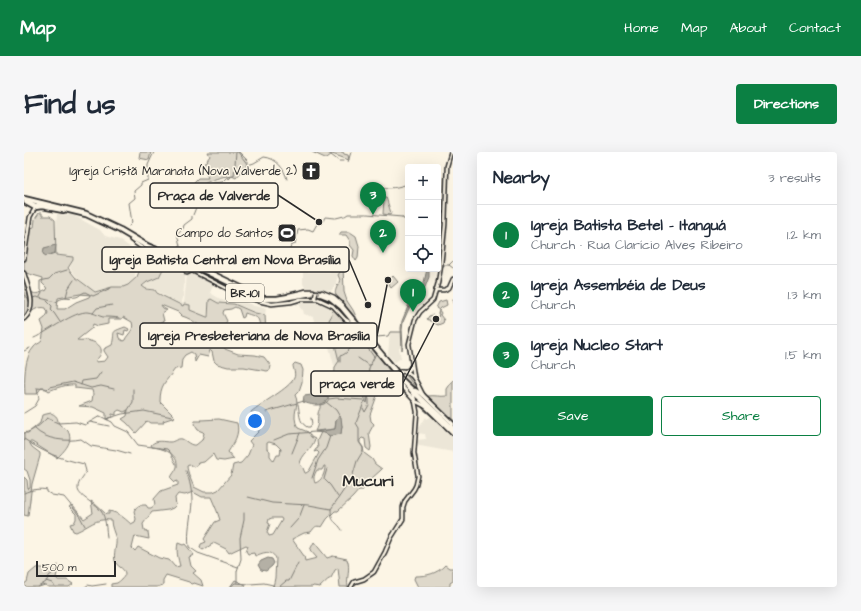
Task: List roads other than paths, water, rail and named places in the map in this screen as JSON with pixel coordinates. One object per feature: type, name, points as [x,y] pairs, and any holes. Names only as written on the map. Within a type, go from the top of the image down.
[{"type":"highway","name":"BR-101","points":[[25,201],[68,206],[125,233],[147,246],[190,267],[264,301],[276,301],[311,295],[324,297],[338,305],[394,372],[453,428]]},
{"type":"highway","points":[[25,201],[34,205],[35,202],[46,204]]},
{"type":"highway","points":[[39,202],[68,206]]},
{"type":"highway","name":"BR-101","points":[[34,205],[86,216],[133,239],[147,248],[257,297],[272,300],[310,294],[324,295],[333,299],[339,303],[394,372]]},
{"type":"highway","points":[[279,296],[286,298]]},
{"type":"highway","name":"BR-101","points":[[400,378],[453,428]]},
{"type":"main road","points":[[411,367],[409,370],[400,372],[395,379],[415,401],[425,406]]},
{"type":"main road","points":[[406,371],[415,380],[423,395]]},
{"type":"main road","points":[[400,378],[425,406],[453,433]]},
{"type":"main road","points":[[407,384],[423,395],[453,424]]},
{"type":"main road","points":[[417,392],[420,388]]},
{"type":"main road","points":[[416,406],[420,403]]},
{"type":"street","points":[[412,376],[410,372],[409,344],[413,325],[419,314],[433,300],[441,265],[445,225],[447,166],[452,152]]},
{"type":"street","points":[[24,259],[30,217],[34,205]]},
{"type":"street","points":[[125,233],[133,239]]},
{"type":"street","points":[[190,267],[258,294],[270,297],[306,291],[328,294],[336,298],[344,307],[349,316]]},
{"type":"street","points":[[190,267],[231,290],[262,303],[275,304],[315,298],[333,306],[345,319],[354,325]]},
{"type":"street","points":[[24,273],[32,304],[31,310],[24,319]]},
{"type":"street","points":[[436,290],[444,290],[449,288],[453,279]]},
{"type":"street","points":[[315,298],[316,292]]},
{"type":"street","points":[[411,367],[415,380]]},
{"type":"street","points":[[351,587],[354,582],[374,572],[391,538],[403,519],[404,501],[414,490],[416,485],[418,476],[414,455],[417,419],[416,406],[412,392]]},
{"type":"waterway","points":[[129,226],[132,223],[129,203],[135,198],[134,191],[141,185],[141,183],[148,180],[148,165],[154,152]]},
{"type":"waterway","points":[[179,254],[180,246],[177,233],[192,219],[202,187],[212,183],[222,182],[227,177],[234,176],[236,152]]},
{"type":"waterway","points":[[238,152],[248,165],[264,157],[272,159],[282,167],[287,179]]},
{"type":"waterway","points":[[327,152],[339,161],[343,161]]},
{"type":"waterway","points":[[348,162],[351,152]]},
{"type":"waterway","points":[[378,186],[390,188],[405,185]]},
{"type":"waterway","points":[[345,216],[348,214],[360,214]]},
{"type":"waterway","points":[[361,214],[366,214]]},
{"type":"waterway","points":[[367,214],[402,217],[405,219]]},
{"type":"waterway","points":[[336,218],[344,216]]},
{"type":"waterway","points":[[289,272],[288,255],[291,246],[295,244],[298,230],[308,229],[313,231],[317,224],[323,221],[325,217],[335,218]]},
{"type":"waterway","points":[[449,265],[453,261]]},
{"type":"waterway","points":[[443,265],[449,265],[453,268]]},
{"type":"waterway","points":[[40,297],[42,293],[40,290],[40,281],[49,279],[54,274],[67,270]]},
{"type":"waterway","points":[[66,297],[68,289],[74,280]]},
{"type":"waterway","points":[[24,295],[28,298],[29,302],[33,301],[33,298],[36,297],[56,302],[63,298],[77,297],[85,292],[93,296],[111,288]]},
{"type":"waterway","points":[[47,301],[52,306],[51,310],[60,322]]},
{"type":"waterway","points":[[93,313],[97,308],[112,305]]},
{"type":"waterway","points":[[34,338],[68,318],[82,313],[90,312],[103,317],[119,318]]},
{"type":"waterway","points":[[337,347],[336,339],[344,319]]},
{"type":"waterway","points":[[350,323],[374,357]]},
{"type":"waterway","points":[[378,348],[376,341],[377,337],[388,336],[390,332],[402,332]]},
{"type":"waterway","points":[[340,362],[340,356],[347,352],[356,342],[365,346]]},
{"type":"waterway","points":[[24,351],[30,348]]},
{"type":"waterway","points":[[380,349],[399,370],[408,377],[416,389]]},
{"type":"waterway","points":[[365,386],[367,384],[369,368],[377,351]]},
{"type":"waterway","points":[[358,358],[370,365]]},
{"type":"waterway","points":[[81,385],[82,381],[96,379],[101,372]]},
{"type":"waterway","points":[[351,376],[359,381],[364,381],[367,378]]},
{"type":"waterway","points":[[24,413],[35,406],[39,399],[37,388],[47,389],[49,387],[73,382],[91,388],[101,386],[114,389]]},
{"type":"waterway","points":[[363,408],[365,412],[369,405],[366,385]]},
{"type":"waterway","points":[[126,413],[133,402],[133,389]]},
{"type":"waterway","points":[[329,399],[336,398],[363,400]]},
{"type":"waterway","points":[[248,497],[272,503],[309,505],[331,509],[352,478],[357,461],[363,451],[363,448],[359,442],[359,428],[356,423],[365,400]]},
{"type":"waterway","points":[[266,412],[304,401]]},
{"type":"waterway","points":[[326,402],[336,410],[340,417]]},
{"type":"waterway","points":[[298,404],[300,417],[304,425],[310,427],[312,424],[311,418]]},
{"type":"waterway","points":[[422,406],[423,409],[445,428]]},
{"type":"waterway","points":[[106,419],[122,414],[144,411],[172,417]]},
{"type":"waterway","points":[[24,433],[34,429],[47,418],[58,423],[76,422],[85,425],[100,416],[112,422],[115,426],[128,432],[138,445],[167,449],[176,464]]},
{"type":"waterway","points":[[90,422],[109,426]]},
{"type":"waterway","points":[[35,429],[39,433],[50,438],[63,440],[81,439],[91,446],[130,454]]},
{"type":"waterway","points":[[274,440],[289,434],[315,432]]},
{"type":"waterway","points":[[292,453],[300,433]]},
{"type":"waterway","points":[[312,478],[318,460],[326,448],[330,436]]},
{"type":"waterway","points":[[24,439],[53,455],[84,464],[86,471],[79,483],[78,491],[103,514],[106,524],[107,538]]},
{"type":"waterway","points":[[327,469],[324,479],[338,497]]},
{"type":"waterway","points":[[186,471],[192,498],[189,547],[198,553],[238,567]]},
{"type":"waterway","points":[[24,493],[44,489],[52,495],[64,497],[79,515],[85,526]]},
{"type":"waterway","points":[[290,528],[299,518],[304,505]]},
{"type":"waterway","points":[[331,509],[333,520],[342,530]]},
{"type":"waterway","points":[[237,583],[237,571],[241,559],[240,538],[244,513]]},
{"type":"waterway","points":[[279,587],[286,581],[289,581],[298,563]]},
{"type":"waterway","points":[[38,587],[46,582],[49,576],[57,570],[58,565]]},
{"type":"waterway","points":[[46,581],[52,583],[55,587]]},
{"type":"waterway","points":[[230,587],[235,583],[264,583],[273,585],[273,587]]},
{"type":"waterway","points":[[85,587],[88,585],[92,586],[106,584]]},
{"type":"place","name":"Igreja Cristã Maranata (Nova Valverde 2)","points":[[311,171]]},
{"type":"place","name":"Igreja Nucleo Start","points":[[373,215]]},
{"type":"place","name":"Praça de Valverde","points":[[319,222]]},
{"type":"place","name":"Campo do Santos","points":[[287,233]]},
{"type":"place","name":"Igreja Assembéia de Deus","points":[[383,253]]},
{"type":"place","name":"Igreja Presbeteriana de Nova Brasília","points":[[388,280]]},
{"type":"place","name":"Igreja Batista Central em Nova Brasília","points":[[368,305]]},
{"type":"place","name":"Igreja Batista Betel - Itanguá","points":[[413,312]]},
{"type":"place","name":"praça verde","points":[[436,319]]},
{"type":"district","name":"Mucuri","points":[[368,480]]}]
